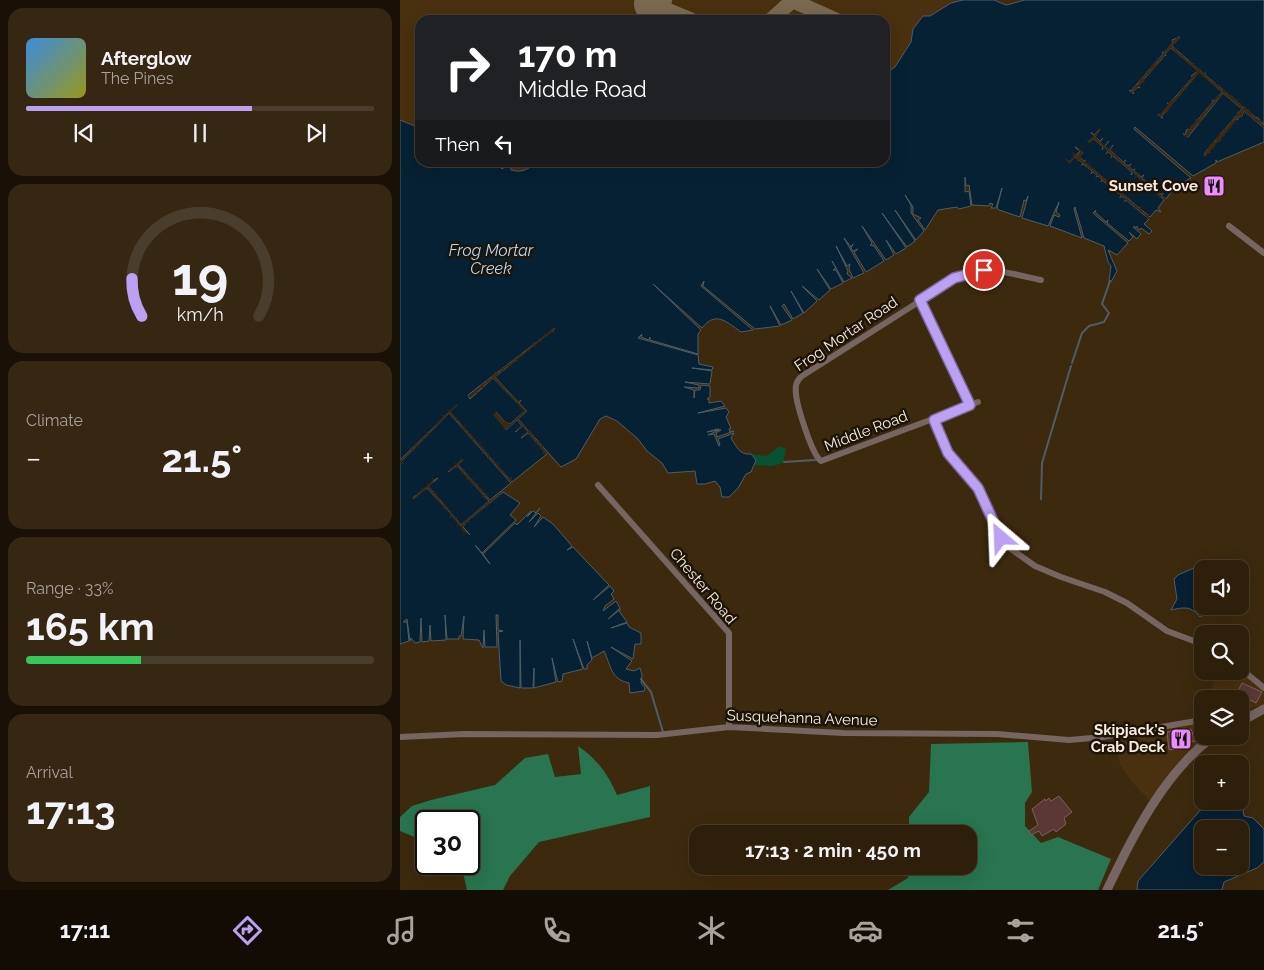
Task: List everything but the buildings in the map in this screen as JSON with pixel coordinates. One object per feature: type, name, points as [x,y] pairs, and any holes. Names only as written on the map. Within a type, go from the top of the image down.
[{"type":"street","points":[[1229,226],[1264,253]]},
{"type":"street","name":"Frog Mortar Road","points":[[819,460],[814,453],[796,398],[797,382],[802,376],[954,278],[977,270],[998,271],[1041,280]]},
{"type":"street","points":[[920,300],[970,405]]},
{"type":"street","name":"Middle Road","points":[[819,460],[823,461],[978,402]]},
{"type":"street","points":[[934,420],[948,453],[978,488],[996,531],[1011,549],[1035,566],[1101,590],[1127,603],[1167,631],[1194,641]]},
{"type":"street","name":"Chester Road","points":[[598,485],[729,633],[728,727]]},
{"type":"street","points":[[1249,676],[1264,688]]},
{"type":"street","points":[[1251,716],[1264,709]]},
{"type":"street","name":"Susquehanna Avenue","points":[[400,737],[465,734],[657,735],[728,727],[843,733],[997,734],[1069,740],[1103,737],[1194,721]]},
{"type":"street","points":[[1107,890],[1132,838],[1188,756],[1202,745]]},
{"type":"shaded area","points":[[400,0],[968,0],[914,35],[897,69],[890,73],[890,15],[415,15],[415,129],[400,124]]},
{"type":"shaded area","points":[[490,167],[536,167],[531,170],[515,173],[497,171]]},
{"type":"shaded area","points":[[1249,679],[1264,692],[1264,705],[1249,708],[1249,690],[1211,690],[1214,680]]},
{"type":"shaded area","points":[[1194,724],[1194,745],[1197,745],[1179,761],[1150,801],[1131,781],[1120,765],[1115,739]]},
{"type":"green space","points":[[780,446],[786,449],[783,463],[772,466],[755,465],[756,460],[751,454],[767,456]]},
{"type":"green space","points":[[1028,742],[1032,792],[1025,803],[1025,826],[1041,843],[1058,837],[1111,859],[1098,890],[888,890],[908,878],[908,875],[977,875],[977,825],[909,825],[909,817],[929,792],[931,744]]},
{"type":"green space","points":[[578,746],[591,756],[601,768],[610,780],[617,795],[650,786],[650,817],[539,842],[510,876],[503,890],[467,890],[464,875],[480,875],[480,810],[415,810],[415,837],[400,831],[400,817],[412,806],[495,785],[525,758],[548,754],[555,777],[581,774]]},
{"type":"water","name":"Frog Mortar Creek","points":[[963,0],[994,0],[1006,5],[1025,0],[1264,0],[1264,125],[1257,117],[1172,46],[1180,37],[1172,40],[1173,42],[1164,53],[1162,52],[1163,54],[1131,91],[1129,90],[1134,94],[1133,92],[1138,87],[1140,88],[1138,86],[1171,48],[1198,71],[1191,76],[1193,77],[1169,104],[1167,103],[1169,105],[1160,116],[1199,72],[1222,92],[1214,101],[1212,100],[1213,102],[1189,130],[1187,129],[1185,135],[1183,134],[1188,137],[1223,93],[1242,109],[1204,154],[1205,156],[1210,153],[1209,151],[1236,119],[1238,120],[1237,118],[1242,116],[1244,111],[1264,128],[1264,142],[1217,162],[1216,160],[1216,163],[1193,176],[1135,127],[1134,129],[1191,178],[1180,184],[1178,183],[1166,199],[1162,196],[1163,193],[1162,195],[1158,192],[1159,190],[1157,192],[1154,189],[1155,186],[1153,188],[1142,178],[1144,175],[1141,177],[1134,171],[1135,169],[1133,170],[1129,167],[1131,164],[1128,166],[1124,163],[1126,160],[1123,162],[1110,150],[1113,145],[1109,150],[1105,146],[1109,141],[1104,146],[1100,142],[1103,138],[1100,141],[1095,137],[1100,129],[1094,135],[1091,132],[1094,136],[1088,142],[1094,139],[1103,147],[1102,150],[1104,147],[1108,151],[1106,154],[1108,152],[1112,155],[1111,158],[1113,156],[1132,172],[1131,175],[1133,172],[1148,186],[1147,189],[1149,186],[1164,200],[1158,208],[1161,212],[1156,210],[1150,217],[1084,162],[1086,160],[1084,161],[1079,157],[1083,153],[1075,147],[1080,151],[1069,163],[1075,157],[1083,163],[1081,165],[1083,164],[1092,171],[1091,174],[1093,172],[1097,175],[1096,177],[1098,176],[1102,179],[1101,182],[1102,180],[1111,187],[1110,190],[1112,188],[1121,195],[1120,198],[1121,196],[1126,199],[1124,202],[1126,200],[1149,219],[1144,224],[1152,231],[1149,234],[1141,228],[1139,230],[1137,227],[1133,227],[1141,234],[1137,239],[1129,232],[1133,237],[1129,241],[1107,223],[1108,220],[1106,222],[1095,212],[1096,210],[1093,213],[1128,243],[1117,255],[1108,250],[1117,271],[1111,282],[1109,281],[1111,266],[1108,262],[1104,246],[1084,238],[1075,207],[1082,238],[1050,226],[1054,215],[1059,217],[1060,215],[1056,212],[1059,202],[1048,226],[1022,218],[1028,196],[1026,201],[1024,200],[1020,217],[999,210],[997,208],[1002,188],[996,208],[991,208],[993,204],[990,203],[989,206],[972,205],[969,185],[966,186],[965,177],[965,192],[969,191],[971,206],[959,209],[957,207],[938,210],[925,230],[918,220],[921,218],[913,214],[913,207],[905,195],[911,205],[911,213],[924,231],[916,240],[895,210],[915,241],[907,247],[882,213],[906,248],[896,254],[886,240],[894,255],[886,260],[862,226],[872,243],[870,245],[874,246],[884,261],[866,272],[854,252],[858,249],[853,251],[851,248],[853,244],[851,247],[844,238],[864,273],[853,278],[849,269],[850,264],[847,266],[836,246],[848,271],[847,274],[852,278],[844,282],[836,268],[833,270],[836,270],[843,283],[831,289],[817,269],[830,290],[819,300],[802,286],[817,301],[804,313],[791,291],[803,313],[793,319],[784,304],[782,306],[792,320],[781,325],[770,306],[780,326],[755,329],[703,286],[704,281],[701,286],[753,330],[741,332],[725,321],[716,319],[711,320],[702,328],[653,284],[701,330],[698,334],[698,354],[650,340],[650,337],[649,340],[641,337],[642,334],[638,338],[698,355],[699,364],[713,367],[712,370],[692,368],[712,371],[710,384],[685,382],[699,385],[699,388],[684,387],[694,390],[694,398],[695,390],[700,390],[701,385],[710,386],[710,397],[707,399],[709,399],[709,403],[721,401],[725,406],[698,413],[726,408],[729,412],[726,417],[731,428],[729,429],[730,432],[734,431],[717,437],[716,433],[721,430],[717,429],[707,432],[719,430],[708,435],[714,434],[719,446],[718,439],[734,433],[731,438],[739,450],[751,454],[756,460],[751,472],[746,474],[738,488],[729,497],[722,497],[720,487],[715,481],[697,484],[695,471],[668,473],[662,463],[647,451],[638,439],[617,421],[606,416],[600,419],[576,459],[561,467],[518,419],[527,411],[519,403],[521,400],[518,402],[495,377],[555,328],[468,395],[470,399],[493,378],[525,411],[510,424],[505,422],[496,412],[506,430],[517,420],[522,426],[515,432],[523,426],[528,432],[521,438],[528,433],[547,454],[512,482],[450,412],[457,405],[400,460],[400,120],[415,126],[415,167],[500,167],[502,169],[511,167],[511,170],[518,171],[530,167],[890,167],[890,70],[895,67],[911,42],[913,29],[923,16],[930,16],[951,3]]},
{"type":"water","points":[[449,413],[511,483],[490,500],[458,465],[462,460],[448,472],[457,466],[489,501],[461,525],[428,486],[413,498],[427,488],[470,535],[463,527],[465,523],[503,492],[520,503],[510,515],[516,520],[482,553],[475,545],[490,564],[483,554],[515,523],[517,525],[531,511],[527,517],[533,511],[536,513],[540,508],[529,522],[538,513],[541,516],[534,527],[543,517],[553,524],[572,546],[567,550],[573,547],[609,585],[593,600],[610,586],[614,591],[611,594],[614,599],[605,606],[603,611],[616,601],[620,608],[608,619],[621,609],[619,611],[627,622],[611,628],[627,623],[629,627],[641,633],[641,644],[635,644],[633,659],[611,647],[632,661],[626,669],[634,671],[640,668],[642,675],[641,683],[645,688],[644,691],[630,693],[629,683],[615,675],[604,651],[592,658],[587,641],[592,660],[587,665],[587,669],[584,669],[573,639],[583,669],[563,674],[562,681],[558,682],[552,658],[556,682],[534,688],[534,668],[533,688],[521,688],[520,640],[520,688],[506,685],[501,681],[498,632],[503,631],[498,630],[498,615],[496,615],[497,647],[485,647],[484,630],[483,648],[479,640],[463,639],[464,616],[459,639],[447,639],[445,615],[446,640],[431,641],[430,625],[429,641],[422,642],[421,618],[420,642],[415,643],[411,638],[410,641],[407,619],[403,622],[407,622],[409,641],[400,644],[400,463]]},
{"type":"water","points":[[1194,568],[1194,611],[1187,608],[1171,610],[1177,599],[1174,579],[1178,575]]},
{"type":"water","points":[[1200,810],[1243,810],[1244,816],[1253,818],[1264,829],[1264,862],[1249,871],[1249,820],[1194,820],[1194,875],[1240,875],[1224,882],[1222,890],[1137,890],[1138,881]]},
{"type":"pier","points":[[1177,34],[1180,37],[1172,47],[1178,49],[1177,51],[1182,55],[1184,54],[1183,56],[1187,60],[1190,59],[1188,60],[1193,64],[1195,63],[1194,65],[1199,69],[1201,68],[1200,70],[1203,73],[1206,72],[1205,74],[1208,78],[1210,76],[1209,78],[1213,82],[1215,81],[1214,83],[1220,85],[1219,87],[1224,89],[1227,94],[1229,92],[1228,94],[1233,96],[1235,100],[1237,99],[1243,108],[1245,106],[1247,111],[1249,109],[1251,114],[1253,113],[1252,115],[1262,121],[1264,128],[1244,111],[1242,116],[1237,118],[1238,120],[1236,119],[1235,124],[1233,123],[1231,128],[1227,130],[1228,133],[1226,131],[1224,137],[1222,136],[1221,141],[1216,143],[1217,145],[1215,144],[1214,148],[1209,151],[1211,152],[1206,155],[1207,157],[1202,153],[1204,154],[1207,151],[1205,149],[1208,150],[1209,145],[1214,142],[1212,140],[1215,142],[1216,136],[1218,137],[1220,132],[1222,133],[1224,130],[1223,128],[1225,129],[1228,126],[1227,124],[1229,125],[1230,120],[1232,121],[1235,118],[1233,115],[1236,117],[1237,111],[1239,113],[1242,109],[1223,93],[1220,97],[1221,100],[1219,98],[1215,102],[1217,104],[1215,103],[1211,107],[1213,109],[1210,108],[1207,112],[1209,114],[1206,113],[1203,117],[1205,118],[1202,118],[1200,124],[1198,123],[1187,138],[1182,134],[1185,135],[1188,131],[1187,128],[1189,130],[1192,126],[1191,124],[1193,125],[1196,121],[1195,119],[1198,120],[1201,116],[1199,114],[1202,115],[1205,111],[1204,109],[1206,111],[1209,107],[1208,104],[1210,106],[1213,102],[1212,100],[1214,101],[1217,97],[1215,95],[1218,96],[1222,92],[1199,73],[1195,78],[1196,80],[1194,78],[1190,83],[1191,85],[1189,84],[1185,89],[1186,91],[1184,90],[1181,94],[1182,96],[1180,95],[1176,100],[1177,102],[1175,101],[1171,106],[1172,108],[1170,107],[1167,113],[1165,112],[1161,117],[1162,119],[1157,115],[1164,111],[1162,108],[1165,110],[1167,104],[1173,100],[1172,98],[1174,99],[1183,88],[1182,86],[1184,87],[1188,83],[1187,80],[1189,82],[1192,77],[1191,75],[1193,76],[1197,71],[1171,48],[1165,54],[1167,56],[1165,55],[1160,60],[1161,63],[1159,61],[1155,67],[1156,69],[1154,68],[1149,73],[1150,75],[1148,74],[1140,87],[1133,92],[1134,94],[1129,90],[1132,91],[1136,85],[1134,84],[1137,85],[1141,79],[1140,77],[1142,78],[1147,73],[1146,70],[1148,72],[1151,65],[1158,60],[1156,58],[1159,59],[1163,54],[1161,52],[1164,53],[1167,46],[1173,42],[1172,39],[1174,41],[1178,36]]},
{"type":"pier","points":[[1096,126],[1101,130],[1095,137],[1100,141],[1104,138],[1100,142],[1104,145],[1109,140],[1105,146],[1109,149],[1114,144],[1110,150],[1114,154],[1117,150],[1115,154],[1119,158],[1121,156],[1119,159],[1123,162],[1126,160],[1124,163],[1128,166],[1131,165],[1129,167],[1133,170],[1136,169],[1134,171],[1137,174],[1140,172],[1138,175],[1144,176],[1142,178],[1145,181],[1147,179],[1146,182],[1149,184],[1152,183],[1150,185],[1153,188],[1155,186],[1154,189],[1157,191],[1160,190],[1158,192],[1161,195],[1164,193],[1162,196],[1166,199],[1164,200],[1161,197],[1159,199],[1160,197],[1157,194],[1155,196],[1156,193],[1153,190],[1150,192],[1152,190],[1149,187],[1147,189],[1148,186],[1145,183],[1142,185],[1144,182],[1141,180],[1138,182],[1140,179],[1137,176],[1134,178],[1136,175],[1130,174],[1132,172],[1128,168],[1126,170],[1127,168],[1123,164],[1121,166],[1122,164],[1118,160],[1115,162],[1117,159],[1114,156],[1111,158],[1112,155],[1109,152],[1106,154],[1108,151],[1104,148],[1102,150],[1103,147],[1099,143],[1097,146],[1098,143],[1094,139],[1090,143],[1085,139],[1089,141],[1093,136],[1090,133],[1094,135],[1099,130]]},
{"type":"pier","points":[[1076,146],[1084,153],[1080,158],[1084,161],[1086,160],[1085,162],[1088,165],[1090,163],[1089,166],[1093,169],[1095,167],[1094,170],[1097,173],[1099,171],[1098,173],[1102,177],[1104,175],[1103,177],[1106,180],[1108,179],[1107,181],[1111,184],[1112,182],[1111,185],[1115,188],[1117,186],[1116,188],[1119,191],[1121,190],[1120,192],[1127,198],[1129,196],[1128,199],[1131,202],[1133,200],[1132,202],[1135,205],[1137,203],[1136,205],[1139,208],[1141,206],[1142,211],[1144,209],[1143,212],[1147,215],[1149,213],[1149,219],[1145,216],[1144,218],[1145,215],[1141,212],[1138,213],[1140,211],[1136,208],[1134,210],[1135,207],[1131,204],[1129,206],[1130,203],[1126,200],[1124,202],[1125,199],[1122,196],[1120,198],[1121,195],[1117,192],[1115,194],[1116,191],[1112,188],[1110,190],[1111,187],[1107,184],[1105,185],[1106,183],[1103,180],[1101,182],[1102,179],[1098,176],[1095,177],[1097,175],[1093,172],[1091,174],[1092,171],[1088,168],[1086,169],[1087,167],[1084,164],[1081,165],[1083,163],[1079,160],[1077,162],[1076,157],[1069,163],[1064,158],[1070,161],[1074,156],[1071,151],[1077,156],[1080,152]]},
{"type":"pier","points":[[550,328],[552,330],[555,328],[554,333],[552,332],[547,336],[548,338],[546,336],[541,340],[543,343],[540,341],[535,345],[536,348],[534,346],[529,350],[530,352],[528,351],[523,355],[524,358],[522,356],[517,359],[518,362],[516,360],[511,364],[512,367],[510,365],[504,369],[506,372],[504,370],[498,374],[500,376],[495,377],[512,396],[515,394],[513,397],[518,402],[521,399],[519,403],[527,411],[518,419],[529,431],[532,430],[530,432],[534,437],[536,436],[534,438],[538,442],[540,440],[539,443],[542,446],[544,445],[543,447],[547,454],[542,454],[544,451],[541,448],[539,449],[540,447],[537,443],[535,445],[536,442],[533,439],[531,440],[532,438],[528,433],[521,438],[528,432],[523,427],[515,432],[522,426],[517,420],[506,430],[493,415],[496,412],[504,421],[510,424],[517,418],[515,415],[518,417],[524,411],[493,378],[489,382],[490,384],[488,382],[483,386],[484,389],[481,387],[477,391],[478,393],[475,392],[470,397],[471,399],[467,394],[469,395],[475,391],[474,389],[476,390],[481,386],[480,383],[482,385],[487,381],[486,379],[488,380],[493,376],[492,374],[496,374],[495,371],[497,373],[502,369],[501,367],[503,368],[508,364],[507,362],[509,364],[514,359],[513,357],[515,359],[521,354],[519,352],[522,354],[527,350],[526,347],[528,349],[533,345],[532,342],[534,344],[539,340],[538,337],[540,339],[545,335],[544,333],[546,334],[551,330]]},
{"type":"pier","points":[[458,404],[451,412],[453,415],[458,420],[460,419],[458,421],[463,426],[466,425],[464,427],[468,432],[470,431],[469,433],[474,438],[476,437],[474,439],[479,444],[481,442],[482,448],[485,446],[483,449],[487,453],[489,452],[488,454],[492,459],[495,458],[493,460],[497,464],[499,463],[498,465],[506,474],[508,473],[506,475],[509,478],[512,477],[511,483],[509,480],[506,482],[508,479],[504,474],[501,476],[503,474],[499,469],[496,470],[498,468],[494,463],[492,465],[493,462],[489,458],[487,459],[488,457],[484,452],[482,454],[482,449],[479,450],[481,448],[476,447],[478,445],[473,440],[471,441],[472,439],[468,434],[466,436],[467,433],[462,428],[460,429],[462,427],[449,413],[445,417],[447,419],[444,418],[440,423],[441,425],[439,424],[434,428],[435,430],[433,429],[429,434],[430,436],[428,435],[424,439],[425,441],[423,440],[418,445],[420,447],[417,446],[413,450],[415,452],[412,451],[402,461],[404,464],[400,463],[400,460],[411,450],[409,447],[412,449],[416,444],[414,442],[417,444],[422,439],[420,436],[423,438],[427,434],[425,431],[428,433],[433,428],[431,425],[434,427],[438,423],[436,420],[438,422],[443,417],[442,414],[444,416],[448,412],[447,409],[449,411]]},
{"type":"pier","points":[[460,457],[464,460],[458,466],[462,470],[465,468],[463,471],[467,475],[469,473],[468,476],[472,480],[474,478],[473,481],[476,485],[479,483],[477,486],[482,489],[485,495],[488,493],[486,496],[490,500],[503,492],[499,495],[501,498],[498,496],[493,500],[495,503],[492,501],[487,505],[488,508],[486,506],[481,510],[482,512],[480,511],[475,515],[477,518],[474,516],[469,520],[470,522],[465,523],[463,527],[469,536],[465,532],[462,534],[464,532],[459,525],[456,527],[458,524],[452,517],[449,518],[451,515],[445,508],[442,510],[444,508],[438,501],[436,502],[437,499],[427,488],[414,500],[410,496],[413,498],[417,495],[416,492],[418,494],[422,490],[420,487],[423,489],[428,485],[426,482],[429,484],[433,480],[432,477],[434,479],[437,477],[429,487],[433,492],[436,491],[434,493],[439,499],[442,497],[439,500],[444,505],[447,503],[445,506],[450,512],[453,510],[451,513],[455,518],[458,516],[456,519],[461,525],[489,501],[485,496],[481,498],[484,495],[479,490],[476,492],[478,489],[474,485],[471,487],[473,484],[468,479],[465,481],[467,478],[463,473],[460,475],[462,472],[457,467],[448,472],[450,470],[449,467],[451,469],[456,465],[454,462],[457,464],[462,460]]},
{"type":"waterway","name":"Frog Mortar Creek","points":[[1072,363],[1082,333],[1089,326],[1104,322],[1109,313],[1102,304],[1110,281]]},
{"type":"waterway","name":"Frog Mortar Creek","points":[[1041,499],[1042,463],[1071,366]]},
{"type":"waterway","points":[[784,462],[815,460]]},
{"type":"waterway","name":"Frog Mortar Creek","points":[[641,679],[651,692],[663,732]]},
{"type":"taxiway","points":[[643,0],[679,15]]},
{"type":"taxiway","points":[[776,15],[793,0]]},
{"type":"taxiway","points":[[793,1],[825,15]]},
{"type":"runway","points":[[652,4],[654,0]]},
{"type":"place","name":"Sunset Cove","points":[[1214,186]]},
{"type":"place","name":"Skipjack's Crab Deck","points":[[1181,739]]},
{"type":"route","points":[[984,270],[977,270],[954,278],[920,300],[967,394],[970,405],[934,420],[948,453],[978,488],[996,531],[1001,538]]}]
